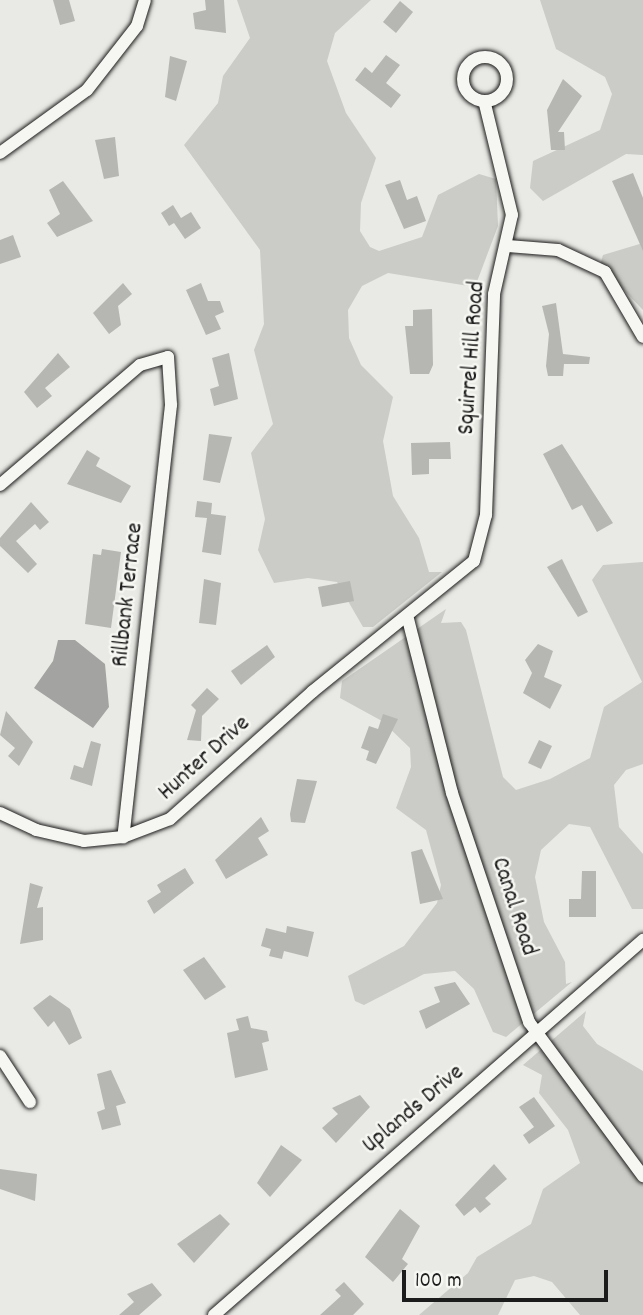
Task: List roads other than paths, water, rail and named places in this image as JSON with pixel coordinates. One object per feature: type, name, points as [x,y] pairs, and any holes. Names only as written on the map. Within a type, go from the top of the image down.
[{"type":"street","points":[[0,153],[87,90],[138,26],[145,0]]},
{"type":"street","name":"Squirrel Hill Road","points":[[408,619],[464,575],[481,545],[491,315],[508,246],[508,190],[485,104]]},
{"type":"street","points":[[508,246],[558,250],[605,272],[643,337]]},
{"type":"street","name":"Rillbank Terrace","points":[[0,485],[140,365],[168,358],[171,405],[123,837]]},
{"type":"street","name":"Hunter Drive","points":[[0,814],[57,836],[123,837],[170,820],[198,799],[294,707],[408,619]]},
{"type":"street","name":"Canal Road","points":[[408,619],[452,793],[536,1036],[595,1104],[643,1176]]},
{"type":"street","name":"Uplands Drive","points":[[215,1315],[303,1231],[536,1036],[643,940]]},
{"type":"street","points":[[0,1056],[30,1102]]}]
